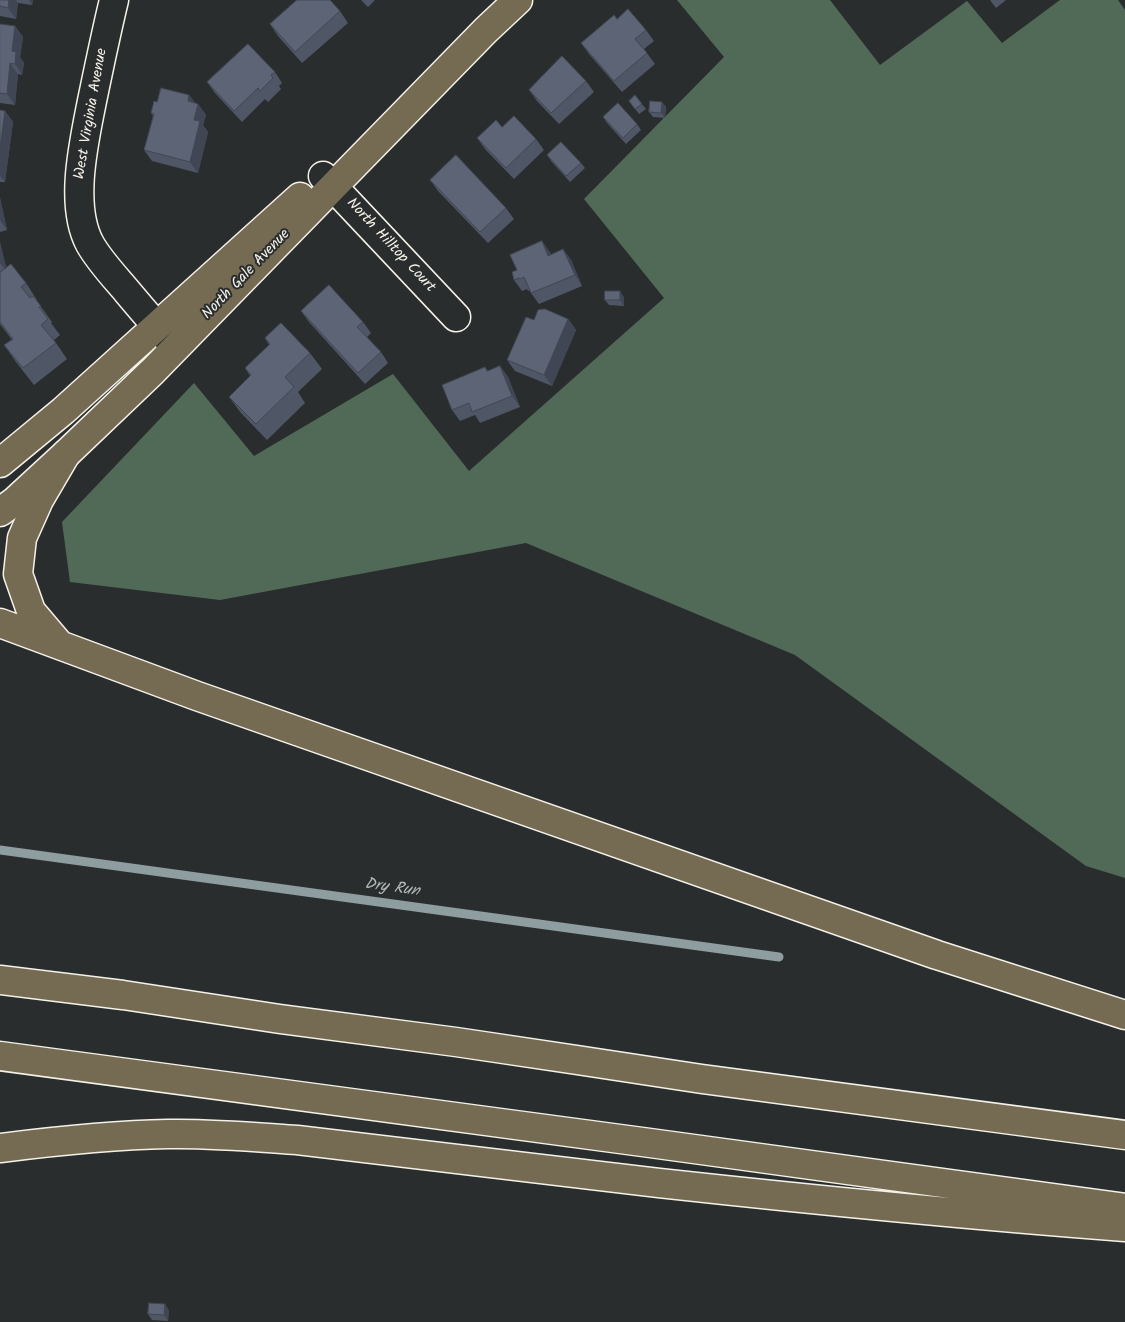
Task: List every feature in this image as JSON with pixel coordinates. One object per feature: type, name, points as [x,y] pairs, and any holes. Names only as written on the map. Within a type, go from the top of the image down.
[{"type":"main road","name":"North Gale Avenue","points":[[0,463],[63,411],[156,326],[328,181],[518,0]]},
{"type":"main road","name":"North Gale Avenue","points":[[0,512],[15,501],[66,454],[176,347],[328,181]]},
{"type":"main road","points":[[60,645],[31,611],[18,574],[22,538],[39,500],[66,454]]},
{"type":"main road","points":[[0,623],[206,699],[927,951],[1125,1015]]},
{"type":"main road","points":[[0,980],[123,995],[702,1080],[1125,1135]]},
{"type":"main road","points":[[0,1056],[1125,1208]]},
{"type":"main road","points":[[0,1148],[67,1140],[136,1135],[187,1134],[298,1140],[660,1183],[844,1202],[1125,1227]]},
{"type":"street","name":"West Virginia Avenue","points":[[114,0],[96,79],[83,156],[80,180],[81,214],[90,243],[109,270],[176,347]]},
{"type":"street","name":"North Hilltop Court","points":[[328,181],[456,316]]},
{"type":"green space","points":[[677,0],[830,0],[880,65],[967,1],[1002,43],[1060,0],[1118,0],[1125,10],[1125,878],[1086,866],[795,655],[526,543],[220,600],[70,582],[62,522],[194,383],[254,456],[393,374],[469,471],[664,298],[584,199],[724,57]]},
{"type":"building","points":[[0,0],[9,0],[8,8],[0,6]]},
{"type":"building","points":[[297,0],[330,0],[340,11],[295,52],[270,24]]},
{"type":"building","points":[[628,9],[646,30],[635,39],[647,53],[614,81],[581,43],[614,15],[617,19]]},
{"type":"building","points":[[0,24],[15,26],[12,51],[16,52],[15,64],[10,63],[7,94],[0,93]]},
{"type":"building","points":[[248,44],[275,72],[271,75],[273,78],[260,91],[258,88],[234,111],[207,82]]},
{"type":"building","points":[[562,56],[586,81],[551,113],[529,90]]},
{"type":"building","points":[[161,88],[189,95],[188,101],[198,104],[194,120],[200,121],[190,162],[144,150],[154,114],[151,113],[154,101],[157,102]]},
{"type":"building","points":[[635,95],[642,104],[635,109],[629,101]]},
{"type":"building","points":[[650,101],[662,102],[661,113],[649,112]]},
{"type":"building","points":[[618,103],[637,124],[623,138],[603,117]]},
{"type":"building","points":[[0,110],[5,111],[0,148]]},
{"type":"building","points":[[514,116],[536,139],[506,168],[477,138],[496,120],[502,127]]},
{"type":"building","points":[[561,142],[581,163],[566,176],[547,155]]},
{"type":"building","points":[[456,155],[506,208],[480,232],[430,180]]},
{"type":"building","points":[[542,241],[548,256],[563,249],[575,275],[531,293],[524,277],[514,280],[512,272],[517,270],[510,255]]},
{"type":"building","points":[[11,264],[26,283],[21,287],[30,298],[33,296],[41,306],[39,307],[48,319],[41,325],[56,343],[23,368],[4,345],[13,339],[0,322],[0,273]]},
{"type":"building","points":[[329,285],[363,322],[357,327],[381,352],[358,373],[301,311]]},
{"type":"building","points":[[605,291],[620,291],[620,300],[605,300]]},
{"type":"building","points":[[545,309],[568,319],[544,375],[507,360],[526,317],[534,320],[538,310]]},
{"type":"building","points":[[281,323],[310,353],[285,377],[294,387],[256,424],[229,397],[251,375],[245,368],[270,344],[265,338]]},
{"type":"building","points":[[500,366],[512,396],[472,412],[469,403],[452,410],[442,385],[485,367],[487,371]]},
{"type":"building","points":[[149,1303],[165,1304],[164,1315],[148,1314]]},
{"type":"waterway","name":"Dry Run","points":[[0,850],[779,957]]}]
